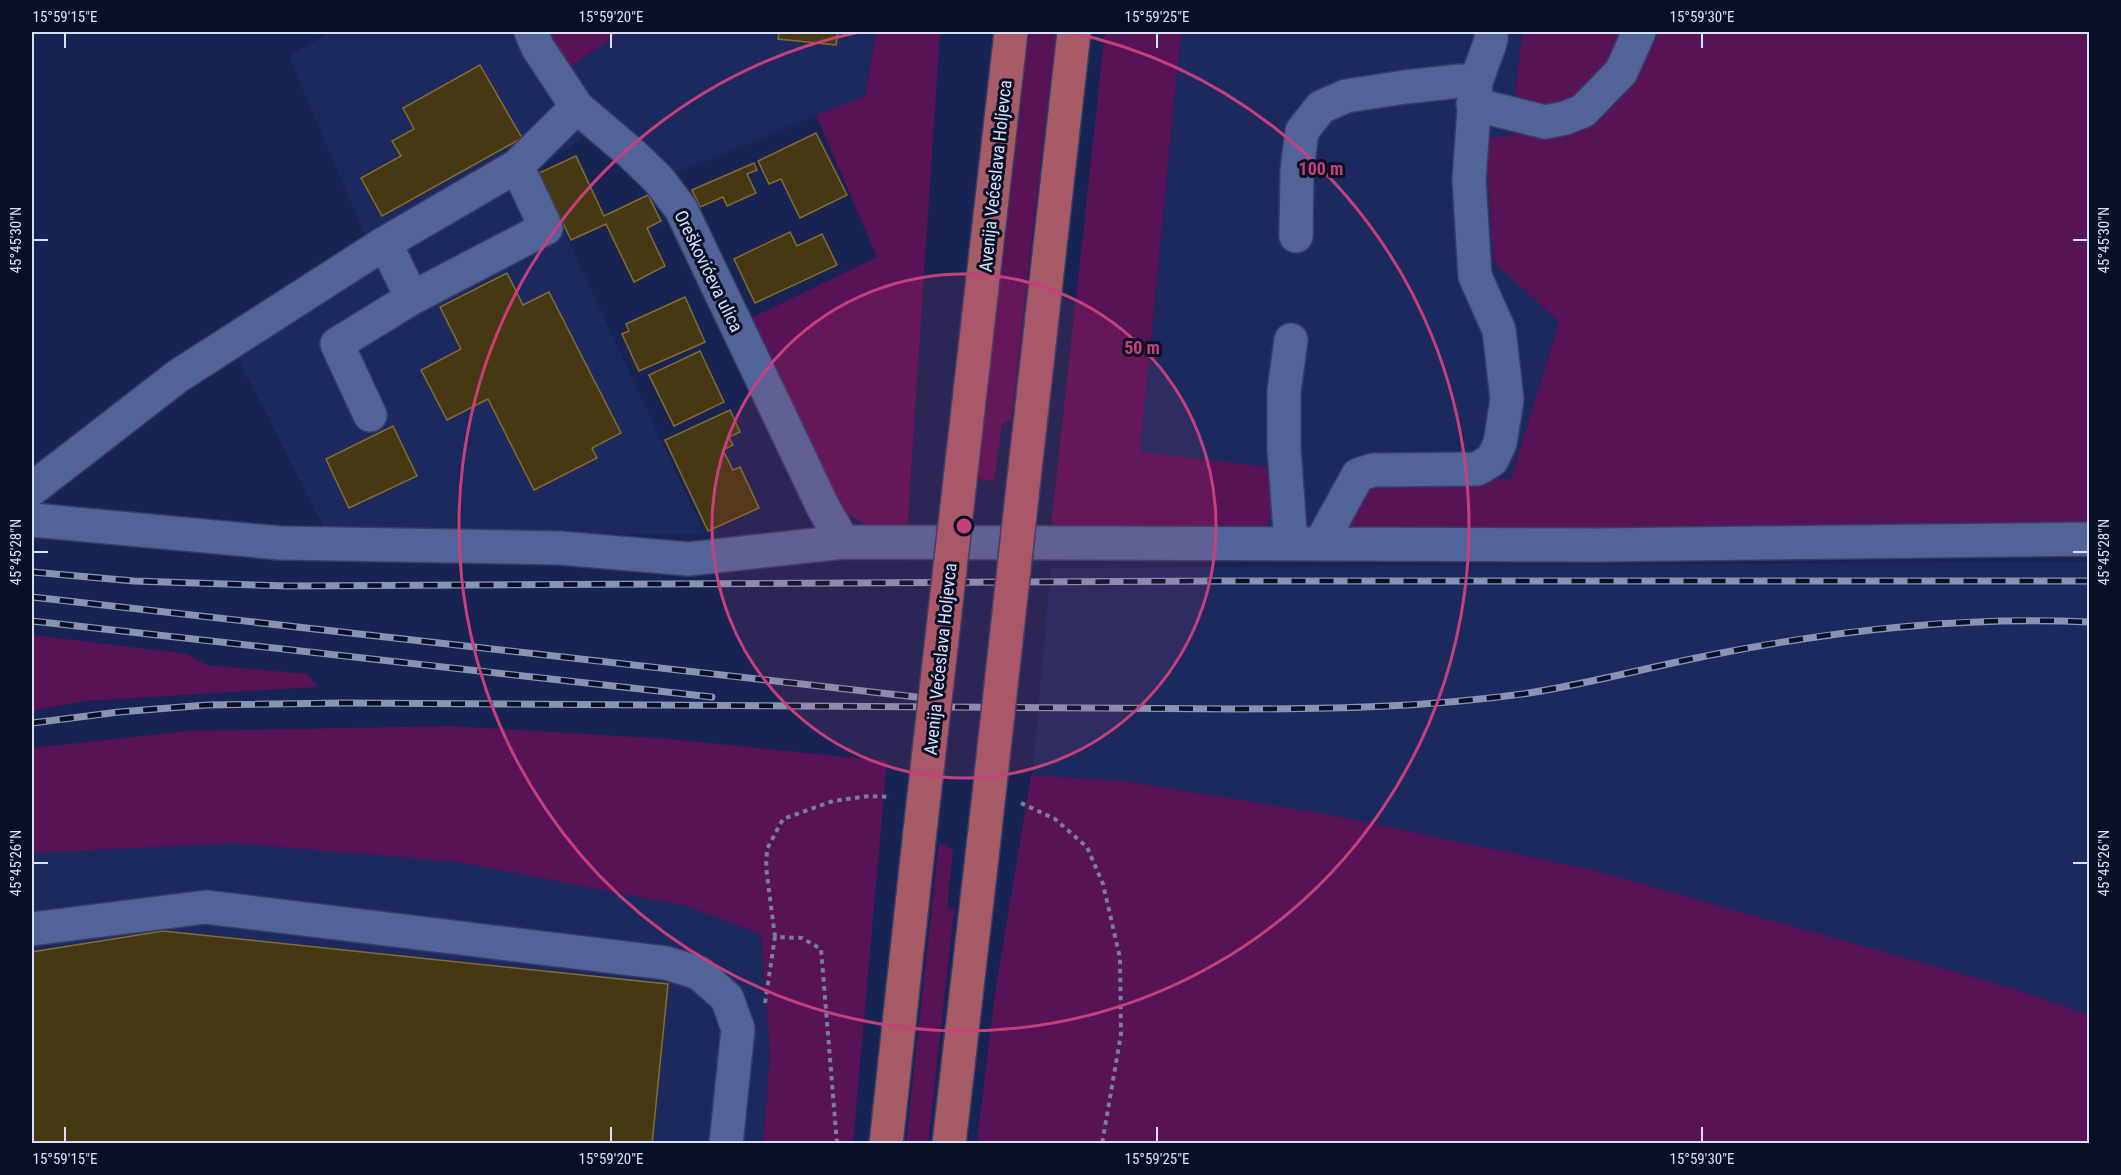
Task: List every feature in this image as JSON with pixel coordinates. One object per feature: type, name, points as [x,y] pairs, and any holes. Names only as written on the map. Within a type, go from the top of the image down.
[{"type":"main road","points":[[994,32],[1003,104]]},
{"type":"main road","name":"Avenija Većeslava Holjevca","points":[[886,1143],[1011,32]]},
{"type":"main road","points":[[950,1143],[1074,32]]},
{"type":"street","name":"Oreškovićeva ulica","points":[[531,32],[538,48],[577,107],[658,179],[681,209],[824,509],[843,542]]},
{"type":"street","points":[[1305,544],[1358,475],[1373,470],[1477,469],[1492,460],[1500,443],[1507,399],[1499,330],[1475,276],[1469,180],[1474,93],[1491,40],[1491,32]]},
{"type":"street","points":[[1296,236],[1297,171],[1302,131],[1321,107],[1346,96],[1460,81],[1474,93],[1545,122],[1565,118],[1583,111],[1621,72],[1639,32]]},
{"type":"street","points":[[32,489],[178,376],[385,243],[517,166],[577,107]]},
{"type":"street","points":[[370,415],[337,344],[412,298],[546,228],[517,166]]},
{"type":"street","points":[[385,243],[412,298]]},
{"type":"street","points":[[1291,340],[1284,391],[1284,449],[1305,544]]},
{"type":"street","points":[[32,520],[280,543],[560,548],[688,559],[843,542],[1597,545],[2090,539]]},
{"type":"street","points":[[32,928],[206,907],[666,963],[699,973],[727,998],[738,1029],[726,1143]]},
{"type":"path","points":[[738,1029],[764,1016],[775,937],[802,938],[821,949],[837,1143]]},
{"type":"path","points":[[1102,1143],[1121,1034],[1120,958]]},
{"type":"shaded area","points":[[331,32],[516,32],[568,69],[620,32],[876,32],[865,96],[671,175],[613,116],[536,171],[705,535],[325,530],[233,349],[379,269],[289,56]]},
{"type":"shaded area","points":[[549,32],[620,32],[568,69]]},
{"type":"shaded area","points":[[876,32],[940,32],[907,531],[875,529],[847,514],[747,320],[877,257],[816,115],[865,96]]},
{"type":"shaded area","points":[[1029,32],[1056,32],[1011,420],[1002,424],[994,481],[978,479]]},
{"type":"shaded area","points":[[1105,32],[1181,32],[1140,452],[1267,467],[1273,508],[1266,528],[1051,526]]},
{"type":"shaded area","points":[[1181,32],[1522,32],[1511,135],[1486,139],[1494,262],[1559,322],[1511,479],[1368,479],[1348,527],[1266,528],[1140,453]]},
{"type":"shaded area","points":[[1522,32],[2089,32],[2089,527],[1348,527],[1368,479],[1511,479],[1559,322],[1494,262],[1485,139],[1511,135]]},
{"type":"shaded area","points":[[2089,562],[2089,1015],[2015,989],[1597,871],[1331,815],[1125,781],[1032,775],[1051,568]]},
{"type":"shaded area","points":[[32,635],[188,654],[206,665],[307,674],[318,687],[84,701],[32,711]]},
{"type":"shaded area","points":[[452,726],[669,739],[887,761],[853,1143],[763,1143],[770,1054],[761,934],[686,906],[459,862],[234,843],[32,853],[32,748],[188,731]]},
{"type":"shaded area","points":[[1031,775],[1125,781],[1331,815],[1597,871],[2015,989],[2089,1015],[2089,1143],[977,1143],[995,993]]},
{"type":"shaded area","points":[[234,843],[459,862],[686,906],[761,934],[770,1054],[763,1143],[32,1144],[32,853]]},
{"type":"shaded area","points":[[939,843],[953,850],[947,907],[954,911],[928,1143],[906,1143]]},
{"type":"building","points":[[779,32],[838,32],[836,45],[778,39]]},
{"type":"building","points":[[480,65],[522,138],[382,216],[361,178],[401,156],[392,141],[414,129],[403,108]]},
{"type":"building","points":[[816,133],[847,195],[800,218],[781,179],[769,184],[758,161]]},
{"type":"building","points":[[576,156],[604,216],[648,195],[661,221],[647,228],[665,266],[634,282],[606,224],[571,240],[539,173]]},
{"type":"building","points":[[754,163],[757,170],[747,174],[756,193],[727,206],[723,197],[700,207],[692,190]]},
{"type":"building","points":[[790,232],[797,246],[822,234],[837,265],[755,303],[734,259]]},
{"type":"building","points":[[507,273],[523,305],[549,292],[621,433],[592,448],[597,458],[534,490],[488,399],[447,420],[421,370],[461,349],[440,307]]},
{"type":"building","points":[[685,297],[705,342],[639,371],[622,334],[629,331],[626,324]]},
{"type":"building","points":[[700,351],[724,402],[674,426],[649,375]]},
{"type":"building","points":[[730,410],[740,432],[729,437],[733,445],[723,450],[733,470],[740,467],[759,508],[708,531],[665,440]]},
{"type":"building","points":[[393,426],[417,476],[349,508],[326,459]]},
{"type":"building","points":[[163,931],[668,984],[652,1144],[32,1144],[32,952]]},
{"type":"railway","points":[[32,572],[134,581],[287,586],[1216,581],[2090,581]]},
{"type":"railway","points":[[32,597],[934,699]]},
{"type":"railway","points":[[32,621],[712,697]]},
{"type":"railway","points":[[32,723],[119,712],[207,705],[344,703],[1235,709],[1382,706],[1529,693],[1762,645],[1855,632],[1948,623],[2090,622]]}]
